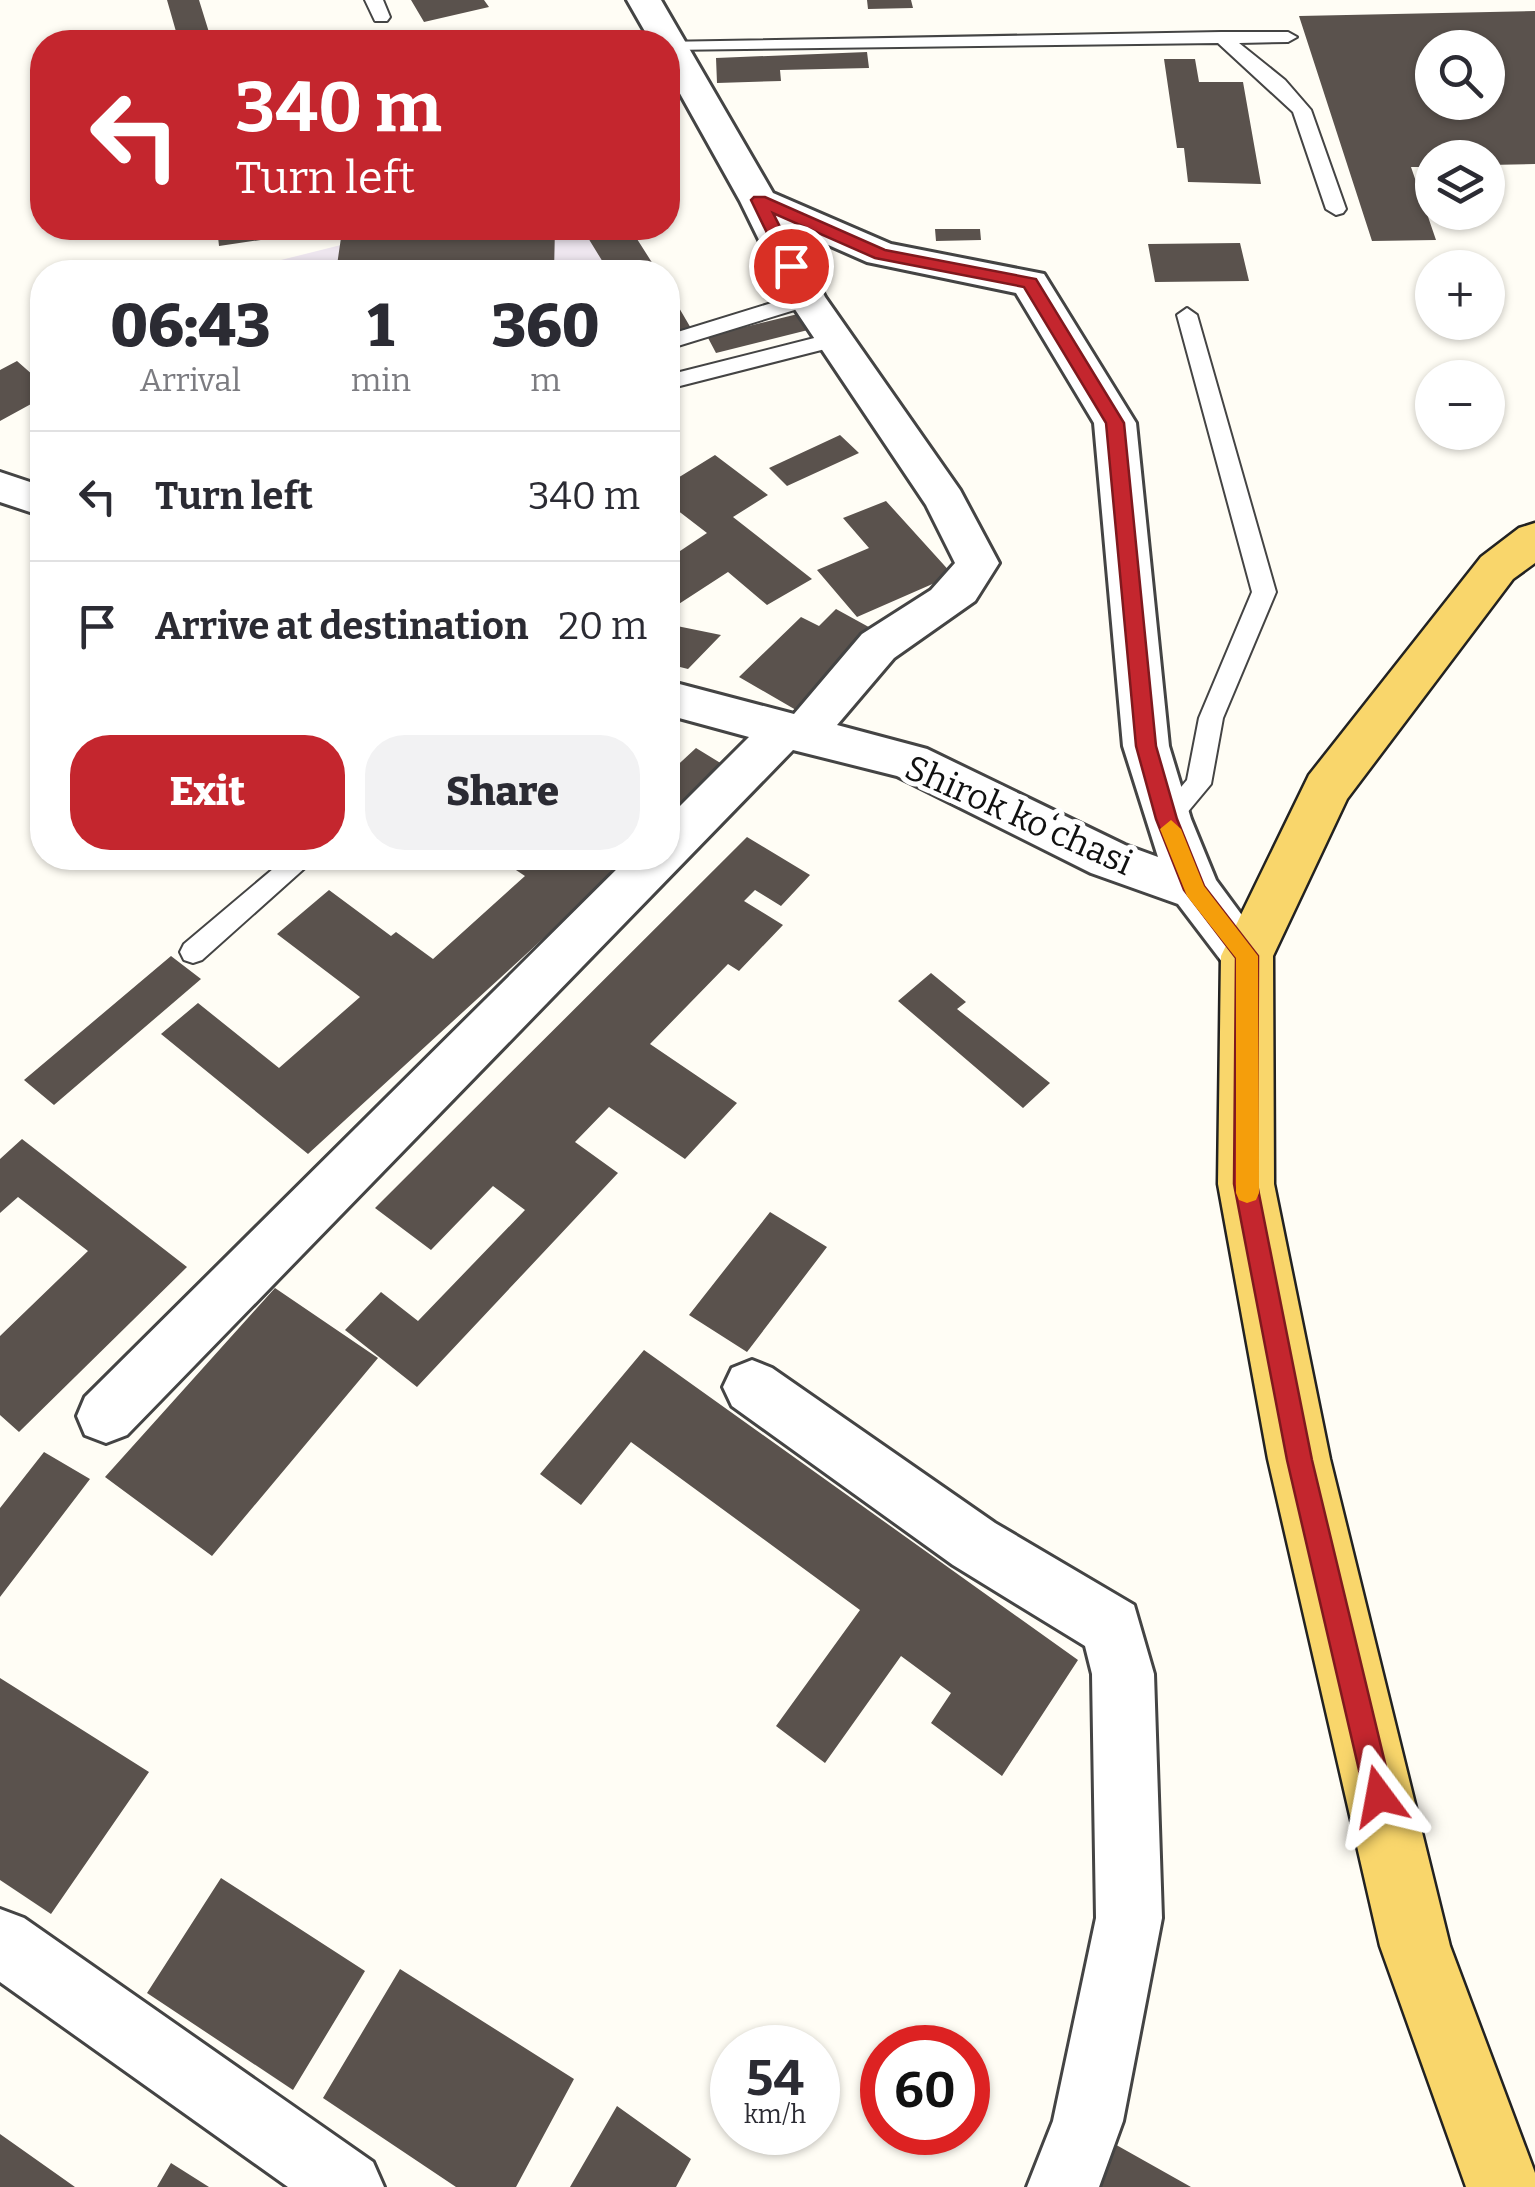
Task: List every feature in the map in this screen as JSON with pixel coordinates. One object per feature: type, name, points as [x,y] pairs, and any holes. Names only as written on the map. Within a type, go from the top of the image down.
[{"type":"main road","points":[[1503,2187],[1415,1946],[1300,1460],[1246,1184],[1247,956],[1327,789],[1498,568],[1535,540]]},
{"type":"street","points":[[644,0],[660,30]]},
{"type":"street","points":[[680,65],[759,200],[807,300],[944,500],[977,563],[961,590],[878,645],[793,734],[680,837]]},
{"type":"street","points":[[759,200],[881,254],[1030,283],[1115,423],[1146,746],[1167,819],[1195,890],[1247,956]]},
{"type":"street","points":[[0,486],[30,497]]},
{"type":"street","name":"Shirok koʻchasi","points":[[680,701],[910,762],[1108,859],[1195,890]]},
{"type":"street","points":[[106,1416],[646,870]]},
{"type":"street","points":[[752,1387],[974,1544],[1112,1627],[1123,1674],[1130,1918],[1088,2121],[1063,2187]]},
{"type":"street","points":[[0,1942],[348,2187]]},
{"type":"lane","points":[[680,44],[1288,36]]},
{"type":"lane","points":[[1221,38],[1278,84],[1302,110],[1336,209]]},
{"type":"lane","points":[[680,338],[807,300]]},
{"type":"lane","points":[[1167,819],[1199,784],[1211,718],[1264,592],[1188,315]]},
{"type":"lane","points":[[680,379],[834,340]]},
{"type":"lane","points":[[192,952],[289,870]]},
{"type":"shaded area","points":[[361,240],[638,240],[650,260],[281,260]]},
{"type":"building","points":[[167,0],[199,0],[208,30],[176,30]]},
{"type":"building","points":[[411,0],[484,0],[489,7],[424,22]]},
{"type":"building","points":[[867,0],[911,0],[913,8],[868,9]]},
{"type":"building","points":[[1535,11],[1535,164],[1505,165],[1505,140],[1415,140],[1415,167],[1411,167],[1415,179],[1415,230],[1433,230],[1436,240],[1372,241],[1299,16]]},
{"type":"building","points":[[867,52],[869,68],[780,70],[781,81],[717,83],[716,58]]},
{"type":"building","points":[[1164,59],[1195,59],[1199,82],[1243,82],[1261,184],[1188,182],[1184,148],[1177,148]]},
{"type":"building","points":[[935,229],[980,229],[981,240],[936,241]]},
{"type":"building","points":[[218,240],[260,240],[219,246]]},
{"type":"building","points":[[341,240],[555,240],[554,260],[338,260]]},
{"type":"building","points":[[589,240],[638,240],[650,260],[602,260]]},
{"type":"building","points":[[1240,243],[1249,281],[1155,282],[1148,244]]},
{"type":"building","points":[[680,310],[692,330],[680,333]]},
{"type":"building","points":[[802,313],[812,329],[716,353],[707,336]]},
{"type":"building","points":[[17,361],[30,372],[30,405],[0,421],[0,370]]},
{"type":"building","points":[[840,435],[859,453],[787,486],[769,468]]},
{"type":"building","points":[[715,455],[768,495],[733,517],[812,579],[767,605],[728,572],[680,603],[680,551],[707,533],[680,512],[680,477]]},
{"type":"building","points":[[886,501],[953,575],[857,617],[817,570],[869,548],[843,518]]},
{"type":"building","points":[[836,609],[876,631],[796,710],[739,677],[801,617],[819,626]]},
{"type":"building","points":[[680,627],[721,635],[688,669],[680,667]]},
{"type":"building","points":[[696,748],[727,767],[680,811],[680,763]]},
{"type":"building","points":[[747,837],[810,875],[781,906],[755,890],[744,901],[783,925],[739,971],[728,964],[650,1044],[737,1103],[685,1159],[609,1107],[575,1142],[618,1173],[417,1387],[345,1330],[381,1292],[418,1321],[525,1210],[493,1186],[431,1250],[375,1208]]},
{"type":"building","points":[[516,870],[618,870],[308,1154],[161,1034],[198,1003],[279,1068],[360,997],[277,934],[329,890],[391,936],[396,932],[433,959],[525,876]]},
{"type":"building","points":[[171,956],[201,979],[54,1105],[24,1080]]},
{"type":"building","points":[[931,973],[966,1002],[957,1009],[1050,1083],[1023,1108],[898,1001]]},
{"type":"building","points":[[22,1139],[187,1267],[19,1432],[0,1415],[0,1336],[88,1251],[18,1197],[0,1213],[0,1159]]},
{"type":"building","points":[[770,1212],[827,1247],[747,1352],[689,1315]]},
{"type":"building","points":[[275,1288],[378,1358],[212,1556],[105,1477]]},
{"type":"building","points":[[644,1350],[1078,1660],[1002,1776],[931,1723],[951,1693],[901,1656],[825,1763],[776,1726],[860,1610],[631,1442],[581,1505],[540,1474]]},
{"type":"building","points":[[44,1452],[90,1479],[0,1597],[0,1508]]},
{"type":"building","points":[[0,1678],[149,1772],[51,1914],[0,1880]]},
{"type":"building","points":[[221,1878],[365,1971],[293,2090],[147,1993]]},
{"type":"building","points":[[400,1969],[574,2079],[516,2187],[456,2187],[323,2098]]},
{"type":"building","points":[[617,2106],[691,2159],[676,2187],[570,2187]]},
{"type":"building","points":[[0,2134],[75,2187],[0,2187]]},
{"type":"building","points":[[1111,2142],[1191,2187],[1094,2187]]},
{"type":"building","points":[[171,2163],[209,2187],[157,2187]]},
{"type":"slow traffic","points":[[1171,829],[1195,890],[1247,956],[1247,1193]]},
{"type":"route","points":[[791,266],[759,200],[881,254],[1030,283],[1115,423],[1146,746],[1167,819],[1195,890],[1247,956],[1246,1184],[1300,1460],[1379,1796]]}]
